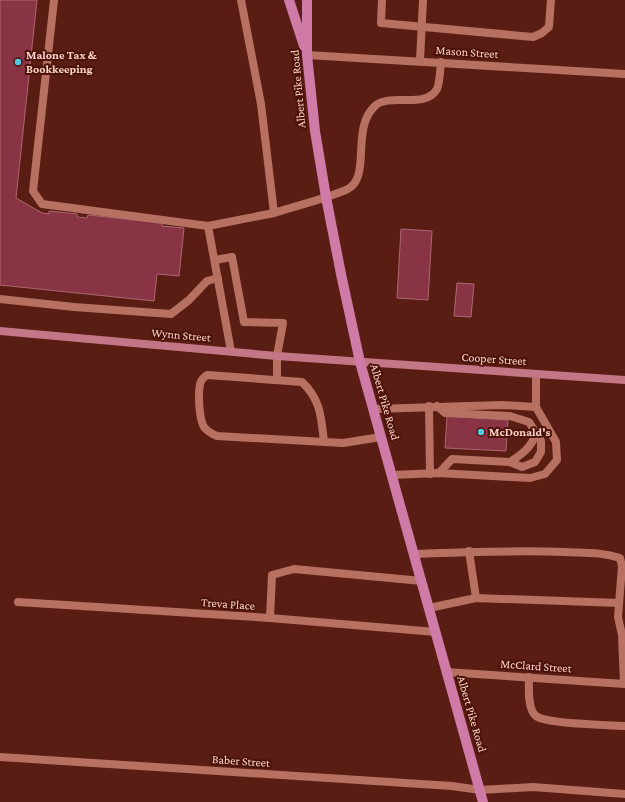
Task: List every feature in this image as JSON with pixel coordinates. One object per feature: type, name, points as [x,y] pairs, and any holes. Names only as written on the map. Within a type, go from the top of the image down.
[{"type":"main road","points":[[289,0],[307,55]]},
{"type":"main road","name":"Albert Pike Road","points":[[307,0],[307,55],[315,132],[326,197],[360,362],[483,802]]},
{"type":"street","points":[[54,0],[33,191],[42,204],[208,226],[274,213],[326,197],[348,189],[356,181],[363,126],[367,115],[376,105],[388,100],[423,99],[432,95],[437,88],[441,62]]},
{"type":"street","points":[[241,0],[261,104],[274,213]]},
{"type":"street","points":[[382,0],[381,23],[533,37],[542,33],[549,26],[551,0]]},
{"type":"street","points":[[420,61],[423,0]]},
{"type":"street","name":"Mason Street","points":[[307,55],[625,74]]},
{"type":"street","points":[[208,226],[231,351]]},
{"type":"street","points":[[215,260],[232,256],[244,322],[283,323],[276,356],[277,380]]},
{"type":"street","points":[[0,299],[74,307],[171,314],[189,300],[207,281],[218,278]]},
{"type":"street","name":"Wynn Street","points":[[0,331],[276,356],[360,362]]},
{"type":"street","name":"Cooper Street","points":[[360,362],[625,380]]},
{"type":"street","points":[[392,475],[439,473],[530,478],[545,474],[557,460],[556,442],[536,407],[536,374]]},
{"type":"street","points":[[324,442],[322,422],[317,402],[311,391],[302,382],[207,375],[203,378],[200,385],[200,415],[204,426],[209,433],[217,436],[324,442],[343,443],[381,437]]},
{"type":"street","points":[[374,409],[502,405],[536,407]]},
{"type":"street","points":[[433,406],[445,413],[510,416],[529,422],[541,441],[541,452],[535,462],[522,467],[510,462],[452,459],[439,473]]},
{"type":"street","points":[[430,474],[433,406]]},
{"type":"street","points":[[510,462],[520,456],[531,446],[537,433]]},
{"type":"street","points":[[414,554],[553,551],[608,554],[620,558],[622,566],[618,617],[622,635],[624,684]]},
{"type":"street","points":[[469,552],[476,598]]},
{"type":"street","points":[[270,618],[272,575],[294,569],[422,581]]},
{"type":"street","points":[[429,608],[476,598],[619,602]]},
{"type":"street","name":"Treva Place","points":[[18,602],[270,618],[436,632]]},
{"type":"street","name":"McClard Street","points":[[446,672],[624,684]]},
{"type":"street","points":[[529,677],[529,695],[532,710],[536,716],[550,720],[625,726]]},
{"type":"street","name":"Baber Street","points":[[0,757],[444,786],[480,790],[533,787],[625,794]]},
{"type":"building","points":[[0,0],[37,0],[16,198],[42,213],[49,214],[49,211],[77,214],[77,217],[87,218],[88,215],[162,223],[162,226],[184,228],[179,276],[157,274],[154,301],[0,285]]},
{"type":"building","points":[[401,229],[432,231],[428,300],[397,298]]},
{"type":"building","points":[[457,283],[474,284],[471,317],[454,316]]},
{"type":"building","points":[[447,416],[508,420],[506,451],[445,448]]},
{"type":"place","name":"Malone Tax & Bookkeeping","points":[[18,62]]},
{"type":"place","name":"McDonald's","points":[[481,432]]}]
